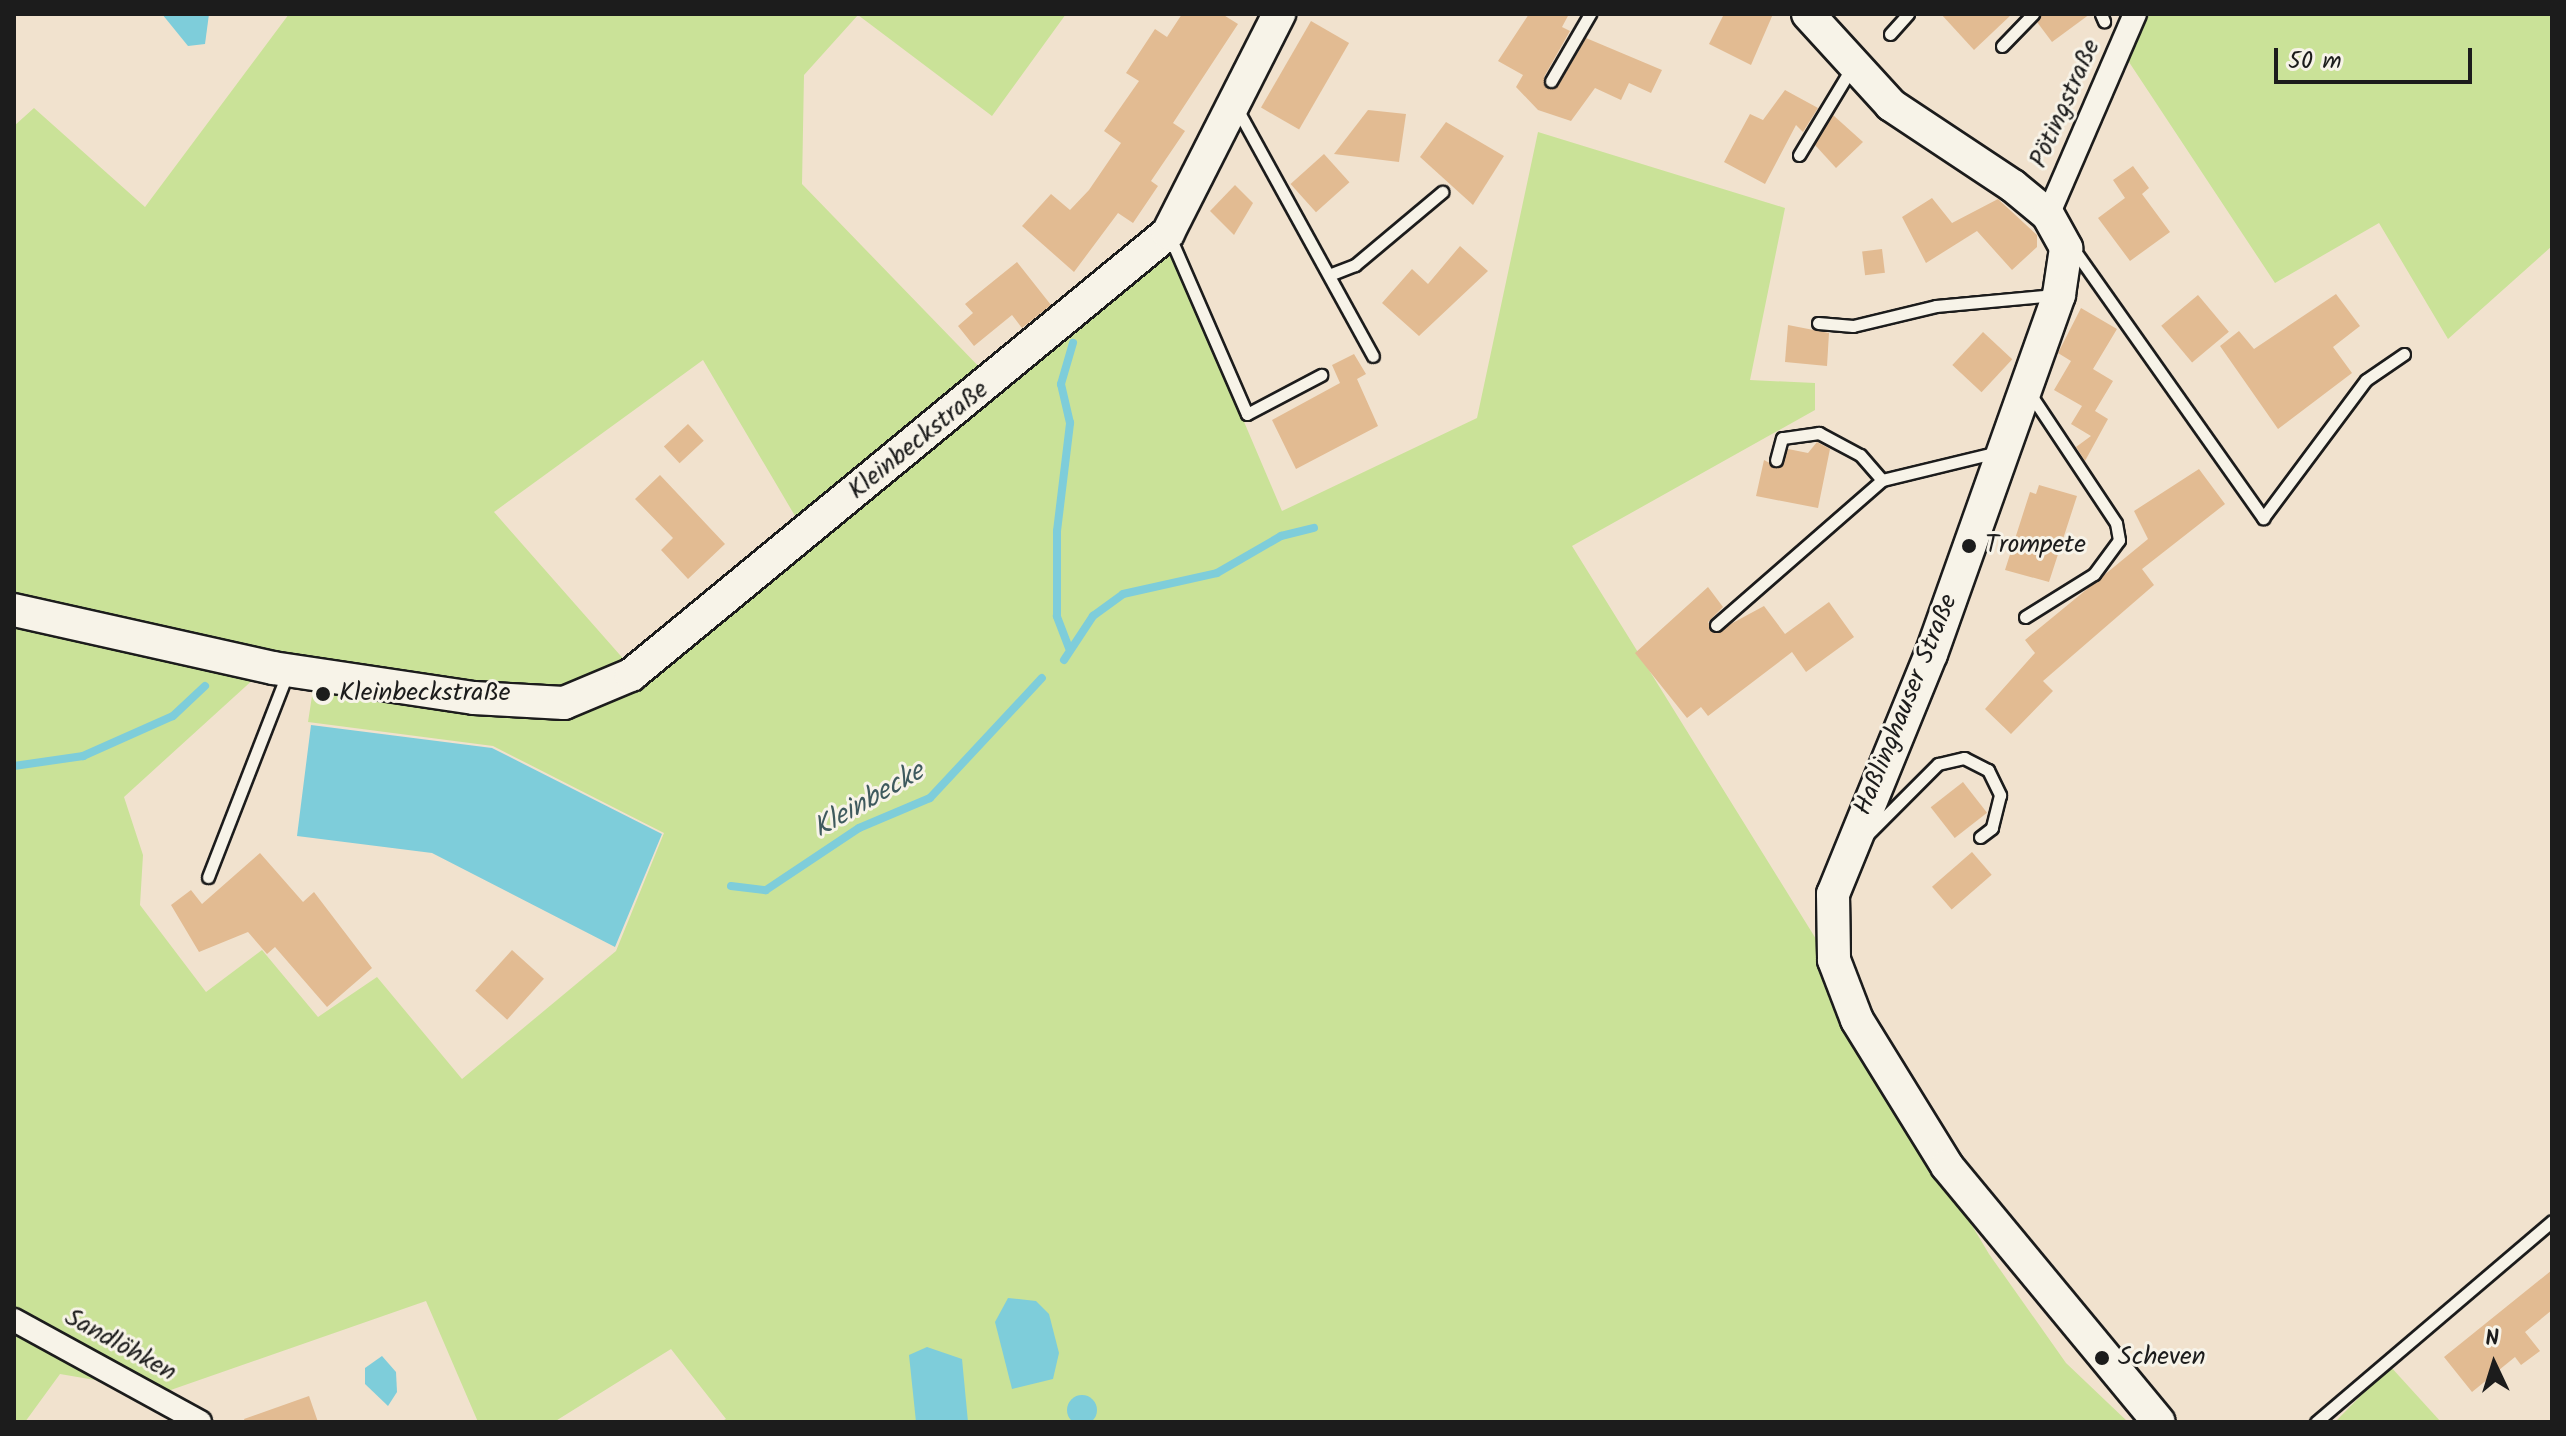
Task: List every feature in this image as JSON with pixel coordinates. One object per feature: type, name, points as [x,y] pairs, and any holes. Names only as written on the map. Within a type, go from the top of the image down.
[{"type":"main road","name":"Kleinbeckstraße","points":[[14,610],[289,670],[474,698],[564,703],[631,675],[1168,233],[1279,14]]},
{"type":"main road","points":[[1808,14],[1852,67],[1891,105],[2054,223]]},
{"type":"main road","name":"Haßlinghauser Straße","points":[[2054,223],[2066,248],[2059,295],[1931,654],[1846,855],[1829,928],[1841,988],[1857,1020],[1985,1220],[2159,1422]]},
{"type":"street","name":"Pötingstraße","points":[[2054,223],[2135,14]]},
{"type":"street","name":"Sandlöhken","points":[[14,1320],[200,1422]]},
{"type":"lane","points":[[1551,81],[1590,14]]},
{"type":"lane","points":[[1890,34],[1908,14]]},
{"type":"lane","points":[[2002,46],[2033,14]]},
{"type":"lane","points":[[1799,155],[1852,67]]},
{"type":"lane","points":[[1234,103],[1373,356]]},
{"type":"lane","points":[[1329,275],[1355,265],[1442,192]]},
{"type":"lane","points":[[2054,223],[2263,518],[2366,380],[2404,354]]},
{"type":"lane","points":[[1168,233],[1247,414],[1321,375]]},
{"type":"lane","points":[[1818,323],[1853,326],[1936,306],[2059,295]]},
{"type":"lane","points":[[2025,617],[2094,574],[2119,540],[2116,523],[2026,388]]},
{"type":"lane","points":[[1776,460],[1782,438],[1819,433],[1860,455],[1882,480]]},
{"type":"lane","points":[[1716,625],[1882,480],[2004,451]]},
{"type":"lane","points":[[208,877],[289,670]]},
{"type":"lane","points":[[1846,855],[1938,764],[1964,758],[1988,770],[2000,795],[1992,828],[1980,837]]},
{"type":"lane","points":[[2316,1422],[2552,1221]]},
{"type":"green space","points":[[289,14],[1066,14],[992,116],[858,15],[804,75],[802,184],[986,374],[798,521],[703,360],[494,512],[627,663],[561,695],[461,686],[14,602],[14,126],[34,108],[145,207]]},
{"type":"green space","points":[[2141,14],[2552,14],[2552,246],[2448,339],[2379,223],[2275,283],[2125,56]]},
{"type":"green space","points":[[1538,132],[1785,208],[1750,380],[1815,383],[1815,410],[1572,546],[1816,939],[1824,977],[1989,1254],[2066,1363],[2128,1422],[720,1422],[726,1419],[671,1349],[554,1422],[478,1422],[426,1301],[165,1392],[60,1374],[25,1422],[14,1422],[14,624],[257,676],[124,797],[143,855],[140,905],[206,992],[262,950],[318,1017],[377,977],[462,1079],[616,951],[664,833],[493,746],[308,722],[314,683],[567,708],[812,540],[1002,394],[1168,243],[1282,511],[1477,418]]},
{"type":"green space","points":[[2390,1366],[2441,1422],[2335,1422]]},
{"type":"water","points":[[162,14],[209,14],[205,44],[188,46]]},
{"type":"water","points":[[311,725],[492,748],[662,834],[615,947],[432,853],[297,836]]},
{"type":"water","points":[[1008,1298],[1036,1301],[1049,1314],[1059,1353],[1053,1379],[1012,1389],[995,1322]]},
{"type":"water","points":[[927,1347],[962,1359],[968,1422],[916,1422],[909,1355]]},
{"type":"water","points":[[382,1356],[396,1372],[397,1392],[388,1406],[365,1384],[365,1368]]},
{"type":"water","points":[[1082,1395],[1088,1396],[1096,1404],[1096,1416],[1088,1424],[1082,1425],[1076,1424],[1068,1416],[1067,1410],[1068,1404],[1076,1396]]},
{"type":"building","points":[[1182,14],[1222,14],[1238,24],[1173,123],[1185,131],[1151,181],[1158,186],[1133,223],[1118,213],[1074,272],[1022,226],[1051,194],[1070,210],[1089,190],[1121,143],[1104,131],[1139,81],[1126,73],[1155,29],[1167,37]]},
{"type":"building","points":[[1529,14],[1569,14],[1562,27],[1570,31],[1544,77],[1546,88],[1558,86],[1586,38],[1662,70],[1651,93],[1629,83],[1621,100],[1595,88],[1571,121],[1538,110],[1516,87],[1523,75],[1498,61]]},
{"type":"building","points":[[1724,14],[1773,14],[1751,65],[1709,44]]},
{"type":"building","points":[[1941,14],[2012,14],[1974,50]]},
{"type":"building","points":[[2041,14],[2090,14],[2052,42],[2037,22]]},
{"type":"building","points":[[1311,21],[1349,43],[1299,130],[1261,108]]},
{"type":"building","points":[[1785,90],[1818,108],[1803,132],[1796,125],[1765,184],[1724,162],[1750,114],[1763,120]]},
{"type":"building","points":[[1368,110],[1406,114],[1399,162],[1334,154]]},
{"type":"building","points":[[1833,115],[1863,142],[1836,168],[1815,145]]},
{"type":"building","points":[[1446,122],[1504,156],[1473,205],[1420,157]]},
{"type":"building","points":[[1324,154],[1349,182],[1316,212],[1291,184]]},
{"type":"building","points":[[2133,166],[2149,188],[2142,194],[2170,232],[2130,261],[2098,218],[2125,198],[2113,180]]},
{"type":"building","points":[[1235,185],[1253,203],[1234,235],[1210,211]]},
{"type":"building","points":[[1932,198],[1952,223],[1998,199],[2037,235],[2037,247],[2012,270],[1977,231],[1926,263],[1902,217]]},
{"type":"building","points":[[1460,246],[1488,271],[1419,336],[1382,303],[1412,269],[1428,284]]},
{"type":"building","points":[[1882,249],[1885,273],[1865,275],[1862,251]]},
{"type":"building","points":[[1017,262],[1051,305],[1022,328],[1012,315],[974,346],[958,326],[973,313],[965,304]]},
{"type":"building","points":[[2336,294],[2360,326],[2333,347],[2352,373],[2278,429],[2220,346],[2239,331],[2254,349]]},
{"type":"building","points":[[2198,295],[2229,332],[2192,363],[2161,326]]},
{"type":"building","points":[[2081,308],[2117,329],[2093,369],[2113,381],[2095,411],[2108,419],[2085,461],[2076,447],[2091,436],[2071,424],[2082,406],[2054,390],[2071,361],[2058,353]]},
{"type":"building","points":[[1788,325],[1829,333],[1827,366],[1785,362]]},
{"type":"building","points":[[1983,332],[2012,359],[1982,392],[1952,365]]},
{"type":"building","points":[[1354,354],[1366,374],[1357,379],[1378,426],[1296,469],[1272,420],[1340,383],[1332,365]]},
{"type":"building","points":[[688,424],[704,441],[680,463],[664,447]]},
{"type":"building","points":[[1817,442],[1830,449],[1818,508],[1756,496],[1764,460],[1779,468],[1788,449],[1808,453]]},
{"type":"building","points":[[2199,469],[2225,504],[2142,569],[2154,585],[2043,681],[2053,691],[2011,734],[1985,709],[2035,653],[2025,640],[2148,539],[2134,511]]},
{"type":"building","points":[[660,475],[725,544],[688,579],[661,550],[673,538],[635,499]]},
{"type":"building","points":[[2039,485],[2077,496],[2049,582],[2005,570],[2030,492],[2036,494]]},
{"type":"building","points":[[1708,587],[1723,607],[1708,622],[1714,633],[1764,606],[1785,634],[1829,602],[1854,637],[1806,672],[1792,652],[1708,716],[1701,707],[1687,718],[1635,653]]},
{"type":"building","points":[[1963,782],[1987,813],[1955,838],[1931,807]]},
{"type":"building","points":[[1972,852],[1992,875],[1952,909],[1932,887]]},
{"type":"building","points":[[260,853],[303,902],[314,892],[372,968],[327,1007],[275,947],[267,954],[248,932],[199,952],[171,905],[191,890],[202,904]]},
{"type":"building","points":[[512,950],[544,979],[507,1020],[475,991]]},
{"type":"building","points":[[2552,1270],[2552,1310],[2525,1332],[2540,1351],[2521,1365],[2515,1357],[2472,1392],[2444,1357]]},
{"type":"building","points":[[309,1396],[318,1422],[245,1422],[244,1419]]},
{"type":"waterway","name":"Kleinbecke","points":[[1069,648],[1057,616],[1057,531],[1070,423],[1061,384],[1073,343]]},
{"type":"waterway","name":"Kleinbecke","points":[[1064,660],[1093,616],[1123,594],[1217,573],[1281,536],[1314,528]]},
{"type":"waterway","name":"Kleinbecke","points":[[731,886],[766,890],[859,828],[930,798],[1042,678]]},
{"type":"waterway","name":"Kleinbecke","points":[[14,766],[83,756],[173,716],[205,686]]},
{"type":"place","name":"Trompete","points":[[1969,546]]},
{"type":"place","name":"Kleinbeckstraße","points":[[323,694]]},
{"type":"place","name":"Scheven","points":[[2102,1358]]}]
